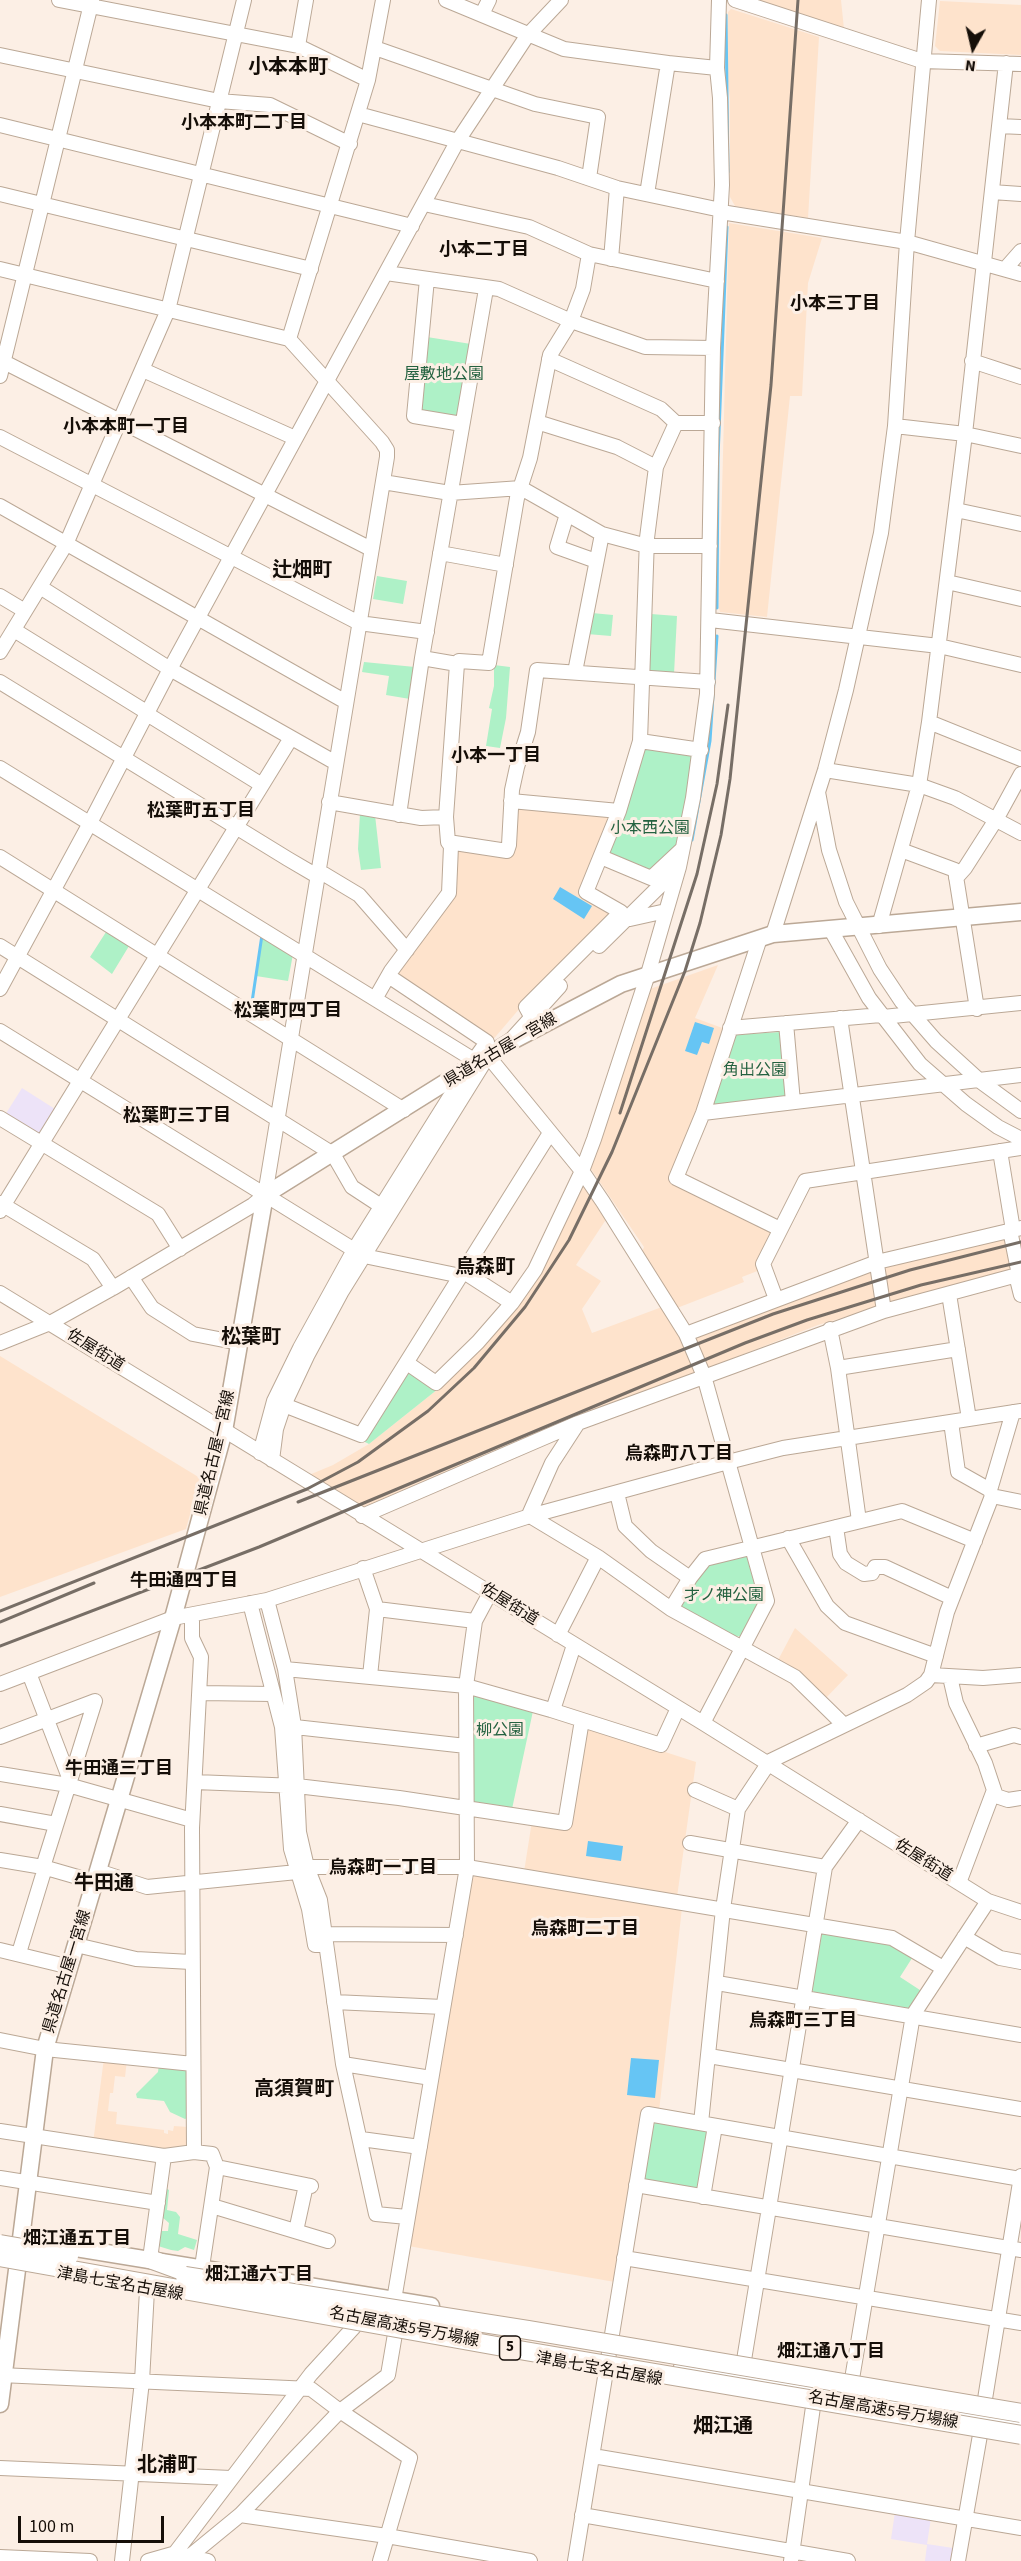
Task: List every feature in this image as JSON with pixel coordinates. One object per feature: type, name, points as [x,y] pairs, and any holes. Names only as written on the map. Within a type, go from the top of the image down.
[{"type":"highway","name":"名古屋高速5号万場線","points":[[0,2244],[338,2301],[977,2402],[1021,2413]]},
{"type":"highway","name":"名古屋高速5号万場線","points":[[0,2257],[361,2319],[548,2355],[1021,2435]]},
{"type":"highway","points":[[150,2259],[177,2270],[256,2293],[682,2367],[956,2407],[977,2402]]},
{"type":"highway","points":[[754,2397],[801,2391],[1021,2424]]},
{"type":"main road","name":"県道名古屋一宮線","points":[[0,2404],[45,2049],[173,1618],[224,1431],[265,1195],[510,1042],[621,984],[766,936],[1021,912]]},
{"type":"main road","name":"津島七宝名古屋線","points":[[0,2235],[610,2336],[977,2402],[1021,2405]]},
{"type":"main road","name":"津島七宝名古屋線","points":[[0,2264],[605,2372],[1021,2442]]},
{"type":"street","points":[[59,0],[91,3],[298,46],[368,80]]},
{"type":"street","points":[[0,652],[66,544],[168,310],[244,0]]},
{"type":"street","points":[[298,46],[306,0]]},
{"type":"street","points":[[289,339],[368,80],[383,0]]},
{"type":"street","points":[[446,0],[470,12],[482,14],[527,36],[564,49],[717,68]]},
{"type":"street","points":[[482,14],[489,0]]},
{"type":"street","points":[[0,989],[170,669],[457,142],[527,36],[561,0]]},
{"type":"street","points":[[407,1363],[436,1383],[478,1342],[512,1303],[535,1270],[582,1172],[648,974],[679,867],[701,750],[708,682],[713,348],[721,211],[722,140],[717,68],[719,0]]},
{"type":"street","points":[[735,0],[922,61],[1021,64]]},
{"type":"street","points":[[780,1229],[676,1178],[703,1113],[730,1028],[766,936],[825,770],[860,637],[881,533],[895,426],[907,242],[929,0]]},
{"type":"street","points":[[0,376],[2,360],[91,3]]},
{"type":"street","points":[[375,48],[535,104],[598,117],[588,178]]},
{"type":"street","points":[[0,55],[219,101],[270,105],[350,144]]},
{"type":"street","points":[[647,194],[668,63]]},
{"type":"street","points":[[879,926],[919,785],[929,722],[965,434],[1006,63]]},
{"type":"street","points":[[358,114],[558,168],[617,188],[721,211],[907,242],[1021,274]]},
{"type":"street","points":[[0,124],[412,226]]},
{"type":"street","points":[[999,126],[1021,128]]},
{"type":"street","points":[[611,259],[617,188]]},
{"type":"street","points":[[992,192],[1021,194]]},
{"type":"street","points":[[0,194],[311,269]]},
{"type":"street","points":[[424,204],[529,227],[589,254],[717,281]]},
{"type":"street","points":[[1006,268],[1021,251]]},
{"type":"street","points":[[422,658],[457,664],[459,661],[489,663],[517,498],[530,458],[549,359],[571,321],[583,289],[589,254]]},
{"type":"street","points":[[0,269],[289,339],[387,450],[265,1195],[253,1205],[113,1288],[50,1323],[0,1343]]},
{"type":"street","points":[[386,273],[486,289],[499,289],[571,321],[645,347],[713,348]]},
{"type":"street","points":[[427,279],[414,416],[462,424]]},
{"type":"street","points":[[399,815],[422,658],[486,289]]},
{"type":"street","points":[[549,359],[661,410],[676,423],[713,423]]},
{"type":"street","points":[[2,360],[371,549]]},
{"type":"street","points":[[972,361],[1021,377]]},
{"type":"street","points":[[143,370],[295,438]]},
{"type":"street","points":[[537,422],[617,447],[656,467]]},
{"type":"street","points":[[531,1016],[526,1007],[621,912],[586,892],[619,811],[640,741],[646,546],[656,467],[676,423]]},
{"type":"street","points":[[895,426],[965,434],[1021,446]]},
{"type":"street","points":[[0,437],[359,623],[427,632]]},
{"type":"street","points":[[383,482],[450,493],[521,488],[603,534],[646,546],[710,546]]},
{"type":"street","points":[[0,506],[346,702]]},
{"type":"street","points":[[956,510],[1021,524]]},
{"type":"street","points":[[567,514],[557,547],[596,561]]},
{"type":"street","points":[[575,672],[603,534]]},
{"type":"street","points":[[440,553],[506,565]]},
{"type":"street","points":[[947,582],[1021,598]]},
{"type":"street","points":[[40,587],[170,669],[336,763]]},
{"type":"street","points":[[0,596],[25,612]]},
{"type":"street","points":[[710,620],[939,646],[1021,665]]},
{"type":"street","points":[[14,630],[262,785]]},
{"type":"street","points":[[375,999],[390,977],[391,971],[448,896],[451,846],[448,842],[446,817],[457,664]]},
{"type":"street","points":[[448,842],[507,851],[511,801],[517,767],[528,732],[537,670],[708,682]]},
{"type":"street","points":[[0,682],[317,876],[324,874],[358,895],[407,950]]},
{"type":"street","points":[[929,722],[1021,759]]},
{"type":"street","points":[[113,1288],[93,1259],[1,1206],[291,738]]},
{"type":"street","points":[[640,741],[701,750]]},
{"type":"street","points":[[0,768],[476,1063],[550,1133],[582,1172],[644,1265],[686,1334],[704,1376],[767,1601],[704,1723]]},
{"type":"street","points":[[825,770],[919,785],[955,798],[997,818],[1021,833]]},
{"type":"street","points":[[956,878],[997,818],[1021,774]]},
{"type":"street","points":[[818,790],[829,850],[857,928],[880,969],[913,1015],[936,1041],[980,1081],[1021,1111]]},
{"type":"street","points":[[511,801],[619,811]]},
{"type":"street","points":[[329,802],[421,818],[446,817]]},
{"type":"street","points":[[601,857],[651,878],[681,850]]},
{"type":"street","points":[[901,850],[955,870],[976,1009]]},
{"type":"street","points":[[0,857],[404,1110]]},
{"type":"street","points":[[510,1042],[531,1016],[679,867]]},
{"type":"street","points":[[629,919],[666,911]]},
{"type":"street","points":[[831,930],[850,967],[882,1016],[920,1064],[943,1086],[998,1126],[1021,1139]]},
{"type":"street","points":[[0,945],[333,1154],[352,1186],[381,1206]]},
{"type":"street","points":[[266,1457],[265,1426],[281,1383],[488,1042],[390,977]]},
{"type":"street","points":[[730,1028],[840,1018],[913,1015],[1021,1003]]},
{"type":"street","points":[[840,1018],[884,1311]]},
{"type":"street","points":[[786,1023],[793,1102]]},
{"type":"street","points":[[0,1031],[359,1253],[462,1274],[512,1303]]},
{"type":"street","points":[[266,1457],[284,1405],[381,1206],[476,1063]]},
{"type":"street","points":[[703,1113],[1021,1075]]},
{"type":"street","points":[[0,1118],[158,1215],[180,1248]]},
{"type":"street","points":[[284,1405],[361,1435],[550,1133]]},
{"type":"street","points":[[776,1299],[763,1264],[805,1181],[1021,1148]]},
{"type":"street","points":[[1000,1151],[1015,1229],[1021,1295]]},
{"type":"street","points":[[686,1334],[877,1262],[1015,1229]]},
{"type":"street","points":[[362,1516],[579,1423],[830,1329],[884,1311],[1019,1275]]},
{"type":"street","points":[[131,1277],[152,1308],[193,1335],[239,1342]]},
{"type":"street","name":"佐屋街道","points":[[0,1293],[704,1723],[988,1901],[1021,1912]]},
{"type":"street","points":[[949,1294],[969,1419]]},
{"type":"street","points":[[830,1329],[838,1368],[859,1521]]},
{"type":"street","points":[[838,1368],[958,1349]]},
{"type":"street","points":[[0,1684],[173,1618],[267,1600],[529,1517],[728,1462],[783,1448],[969,1419],[1018,1408]]},
{"type":"street","points":[[703,2197],[708,2124],[709,2056],[723,1909],[738,1809],[767,1763],[843,1724],[907,1695],[926,1682],[931,1675],[952,1598],[975,1541],[1018,1408]]},
{"type":"street","points":[[951,1422],[958,1472],[991,1493],[1021,1502]]},
{"type":"street","points":[[529,1517],[552,1462],[579,1423]]},
{"type":"street","points":[[617,1493],[626,1526],[651,1551],[690,1578]]},
{"type":"street","points":[[671,1609],[705,1558],[902,1511],[975,1541]]},
{"type":"street","points":[[529,1517],[598,1557],[671,1609],[795,1677],[843,1724]]},
{"type":"street","points":[[836,1527],[840,1554],[846,1563],[864,1574],[872,1573],[875,1567],[885,1567],[952,1598]]},
{"type":"street","points":[[788,1538],[826,1606],[845,1623],[936,1656]]},
{"type":"street","points":[[558,1635],[598,1557]]},
{"type":"street","points":[[363,1568],[377,1609],[370,1676]]},
{"type":"street","points":[[394,2300],[467,1867],[466,1686],[475,1621],[490,1593]]},
{"type":"street","points":[[267,1600],[285,1669],[291,1786],[299,1832],[302,1870],[320,1900],[343,2064],[376,2214],[407,2217]]},
{"type":"street","points":[[250,1604],[273,1694],[288,1726]]},
{"type":"street","points":[[377,1609],[475,1621]]},
{"type":"street","points":[[192,1615],[192,1638],[201,1657],[192,1820],[191,1962],[194,2152]]},
{"type":"street","points":[[553,1710],[574,1645]]},
{"type":"street","points":[[285,1669],[466,1686],[553,1710],[662,1745],[678,1708]]},
{"type":"street","points":[[29,1673],[69,1782]]},
{"type":"street","points":[[931,1675],[1004,1678],[1021,1675]]},
{"type":"street","points":[[950,1677],[956,1702],[985,1762],[996,1796],[1002,1799],[1021,1798]]},
{"type":"street","points":[[200,1693],[273,1694]]},
{"type":"street","points":[[0,1737],[95,1701],[56,1824],[19,1953]]},
{"type":"street","points":[[195,1782],[291,1786],[565,1823],[582,1719]]},
{"type":"street","points":[[288,1726],[466,1746]]},
{"type":"street","points":[[976,1746],[1014,1735],[1021,1737]]},
{"type":"street","points":[[0,1774],[69,1782],[192,1820]]},
{"type":"street","points":[[695,1790],[738,1809]]},
{"type":"street","points":[[959,1883],[993,1790]]},
{"type":"street","points":[[0,1815],[56,1824]]},
{"type":"street","points":[[744,2360],[825,1867],[859,1820]]},
{"type":"street","points":[[690,1844],[825,1867]]},
{"type":"street","points":[[0,1860],[147,1887],[302,1870],[467,1867],[892,1938],[943,1968]]},
{"type":"street","points":[[852,2379],[913,2015],[988,1901]]},
{"type":"street","points":[[325,1940],[456,1935]]},
{"type":"street","points":[[964,1937],[1000,1958],[1021,1962]]},
{"type":"street","points":[[76,1945],[125,1957],[191,1962]]},
{"type":"street","points":[[0,1950],[70,1967]]},
{"type":"street","points":[[717,1983],[1021,2035]]},
{"type":"street","points":[[334,2002],[443,2007]]},
{"type":"street","points":[[0,2040],[45,2049],[193,2064]]},
{"type":"street","points":[[709,2056],[1021,2109]]},
{"type":"street","points":[[343,2064],[431,2078]]},
{"type":"street","points":[[575,2561],[648,2114],[1021,2178],[1016,2249],[1000,2320],[977,2402]]},
{"type":"street","points":[[0,2131],[164,2156],[194,2152],[212,2154],[216,2167],[202,2267]]},
{"type":"street","points":[[361,2139],[420,2147]]},
{"type":"street","points":[[150,2259],[164,2156]]},
{"type":"street","points":[[216,2167],[309,2186],[296,2231]]},
{"type":"street","points":[[0,2178],[158,2203]]},
{"type":"street","points":[[636,2185],[1016,2249]]},
{"type":"street","points":[[212,2206],[328,2241]]},
{"type":"street","points":[[624,2258],[1021,2323]]},
{"type":"street","points":[[122,2561],[142,2381],[147,2290]]},
{"type":"street","points":[[179,2558],[231,2478],[301,2388],[354,2327]]},
{"type":"street","points":[[148,2561],[179,2558],[197,2553],[240,2515],[340,2411],[388,2374],[395,2334]]},
{"type":"street","points":[[2,2375],[312,2389],[340,2411],[411,2458],[380,2561]]},
{"type":"street","points":[[791,2556],[813,2406]]},
{"type":"street","points":[[958,2561],[980,2435]]},
{"type":"street","points":[[592,2456],[1021,2528]]},
{"type":"street","points":[[0,2468],[231,2478]]},
{"type":"street","points":[[240,2515],[387,2536],[530,2561]]},
{"type":"street","points":[[582,2515],[791,2556],[848,2561]]},
{"type":"street","points":[[0,2557],[90,2561]]},
{"type":"street","points":[[179,2558],[208,2561]]},
{"type":"shaded area","points":[[755,0],[841,0],[844,29]]},
{"type":"shaded area","points":[[940,1],[1021,5],[1021,55],[940,51],[935,46]]},
{"type":"shaded area","points":[[731,9],[819,37],[808,218],[735,206],[730,197],[730,99],[726,65],[728,12]]},
{"type":"shaded area","points":[[729,223],[822,238],[808,283],[802,396],[790,396],[767,617],[720,612],[719,608]]},
{"type":"shaded area","points":[[516,807],[608,815],[610,819],[581,893],[615,911],[526,1001],[491,1042],[393,976],[450,898],[454,849],[507,854]]},
{"type":"shaded area","points":[[718,965],[695,1018],[725,1029],[699,1112],[670,1180],[771,1230],[773,1235],[760,1270],[742,1277],[744,1282],[677,1308],[642,1252],[644,1247],[589,1166],[650,989]]},
{"type":"shaded area","points":[[22,1088],[55,1109],[40,1133],[35,1134],[5,1115]]},
{"type":"shaded area","points":[[584,1186],[607,1218],[576,1265],[601,1281],[582,1309],[592,1333],[662,1307],[678,1333],[694,1371],[693,1375],[368,1508],[309,1475],[333,1465],[369,1444],[438,1389],[484,1341],[581,1187]]},
{"type":"shaded area","points":[[1008,1238],[1013,1268],[1010,1273],[890,1303],[887,1301],[884,1267]]},
{"type":"shaded area","points":[[867,1271],[871,1272],[879,1304],[876,1308],[818,1325],[708,1368],[692,1337]]},
{"type":"shaded area","points":[[0,1356],[200,1478],[186,1529],[0,1597]]},
{"type":"shaded area","points":[[795,1628],[848,1675],[824,1700],[777,1662]]},
{"type":"shaded area","points":[[588,1727],[696,1762],[677,1897],[524,1872],[532,1821],[568,1827],[585,1728]]},
{"type":"shaded area","points":[[477,1874],[682,1908],[659,2111],[643,2108],[615,2282],[408,2246],[470,1881]]},
{"type":"shaded area","points":[[104,2058],[127,2060],[125,2077],[115,2076],[113,2093],[110,2093],[108,2111],[117,2112],[116,2124],[164,2130],[164,2133],[168,2134],[168,2130],[173,2131],[174,2126],[188,2127],[189,2149],[177,2153],[93,2143]]},
{"type":"shaded area","points":[[895,2512],[931,2518],[927,2544],[953,2548],[950,2561],[925,2561],[927,2545],[891,2539]]},
{"type":"green space","name":"屋敷地公園","points":[[427,337],[471,344],[459,415],[453,418],[425,414],[420,407]]},
{"type":"green space","points":[[377,576],[407,581],[403,604],[373,599]]},
{"type":"green space","points":[[592,613],[613,615],[611,636],[587,634]]},
{"type":"green space","points":[[651,614],[677,616],[674,674],[651,673],[649,670]]},
{"type":"green space","points":[[364,662],[415,667],[410,699],[386,695],[389,676],[362,672]]},
{"type":"green space","points":[[494,665],[510,667],[506,718],[500,748],[486,746],[492,709],[489,708],[494,686]]},
{"type":"green space","name":"小本西公園","points":[[644,747],[694,753],[697,760],[677,847],[649,874],[608,855]]},
{"type":"green space","points":[[360,813],[375,815],[381,868],[361,870],[358,849]]},
{"type":"green space","points":[[106,932],[129,946],[112,974],[90,957]]},
{"type":"green space","points":[[262,935],[293,954],[288,981],[256,976]]},
{"type":"green space","name":"角出公園","points":[[780,1032],[786,1099],[717,1107],[712,1103],[733,1035]]},
{"type":"green space","points":[[412,1371],[438,1389],[369,1444],[363,1441],[407,1372]]},
{"type":"green space","name":"才ノ神公園","points":[[746,1554],[759,1601],[741,1636],[733,1637],[678,1606],[707,1564]]},
{"type":"green space","name":"柳公園","points":[[476,1693],[533,1711],[512,1809],[473,1803],[471,1696]]},
{"type":"green space","points":[[822,1933],[887,1941],[914,1955],[900,1977],[923,1992],[912,2007],[908,2008],[814,1992],[812,1990]]},
{"type":"green space","points":[[159,2064],[187,2067],[188,2118],[185,2119],[170,2112],[164,2101],[137,2098],[136,2094],[158,2072]]},
{"type":"green space","points":[[655,2121],[708,2130],[698,2190],[642,2181]]},
{"type":"green space","points":[[164,2187],[169,2190],[167,2210],[176,2212],[180,2217],[178,2234],[197,2240],[194,2250],[185,2247],[178,2251],[158,2246],[159,2231],[168,2231],[169,2223],[162,2217]]},
{"type":"water","points":[[560,887],[592,906],[584,919],[553,899]]},
{"type":"water","points":[[695,1022],[714,1028],[709,1044],[702,1042],[697,1055],[685,1051]]},
{"type":"water","points":[[588,1841],[623,1846],[621,1861],[586,1856]]},
{"type":"water","points":[[631,2058],[659,2060],[655,2098],[627,2095]]},
{"type":"waterway","points":[[726,15],[728,172]]},
{"type":"waterway","points":[[717,608],[718,458],[727,227]]},
{"type":"waterway","points":[[692,840],[710,741],[717,636]]},
{"type":"waterway","points":[[252,1002],[262,935]]},
{"type":"railway","points":[[0,1611],[307,1489],[358,1462],[428,1411],[474,1368],[525,1307],[569,1240],[612,1152],[685,971],[700,923],[721,835],[730,779],[771,385],[798,0]]},
{"type":"railway","points":[[620,1113],[697,874],[717,784],[728,705]]},
{"type":"railway","points":[[298,1502],[773,1314],[910,1270],[1021,1242]]},
{"type":"railway","points":[[0,1646],[259,1547],[745,1343],[807,1320],[921,1285],[1021,1262]]},
{"type":"railway","points":[[0,1622],[94,1583]]},
{"type":"district","name":"小本本町","points":[[288,69]]},
{"type":"district","name":"小本本町二丁目","points":[[244,124]]},
{"type":"district","name":"小本二丁目","points":[[484,251]]},
{"type":"district","name":"小本三丁目","points":[[835,305]]},
{"type":"district","name":"小本本町一丁目","points":[[126,428]]},
{"type":"district","name":"辻畑町","points":[[302,572]]},
{"type":"district","name":"小本一丁目","points":[[496,757]]},
{"type":"district","name":"松葉町五丁目","points":[[201,812]]},
{"type":"district","name":"松葉町四丁目","points":[[288,1012]]},
{"type":"district","name":"松葉町三丁目","points":[[177,1117]]},
{"type":"district","name":"烏森町","points":[[485,1269]]},
{"type":"district","name":"松葉町","points":[[251,1339]]},
{"type":"district","name":"烏森町八丁目","points":[[679,1455]]},
{"type":"district","name":"牛田通四丁目","points":[[184,1582]]},
{"type":"district","name":"牛田通三丁目","points":[[119,1770]]},
{"type":"district","name":"烏森町一丁目","points":[[383,1869]]},
{"type":"district","name":"牛田通","points":[[104,1885]]},
{"type":"district","name":"烏森町二丁目","points":[[585,1930]]},
{"type":"district","name":"烏森町三丁目","points":[[803,2022]]},
{"type":"district","name":"高須賀町","points":[[294,2091]]},
{"type":"district","name":"畑江通五丁目","points":[[77,2240]]},
{"type":"district","name":"畑江通六丁目","points":[[259,2276]]},
{"type":"district","name":"畑江通八丁目","points":[[831,2353]]},
{"type":"district","name":"畑江通","points":[[723,2428]]},
{"type":"district","name":"北浦町","points":[[167,2467]]}]
